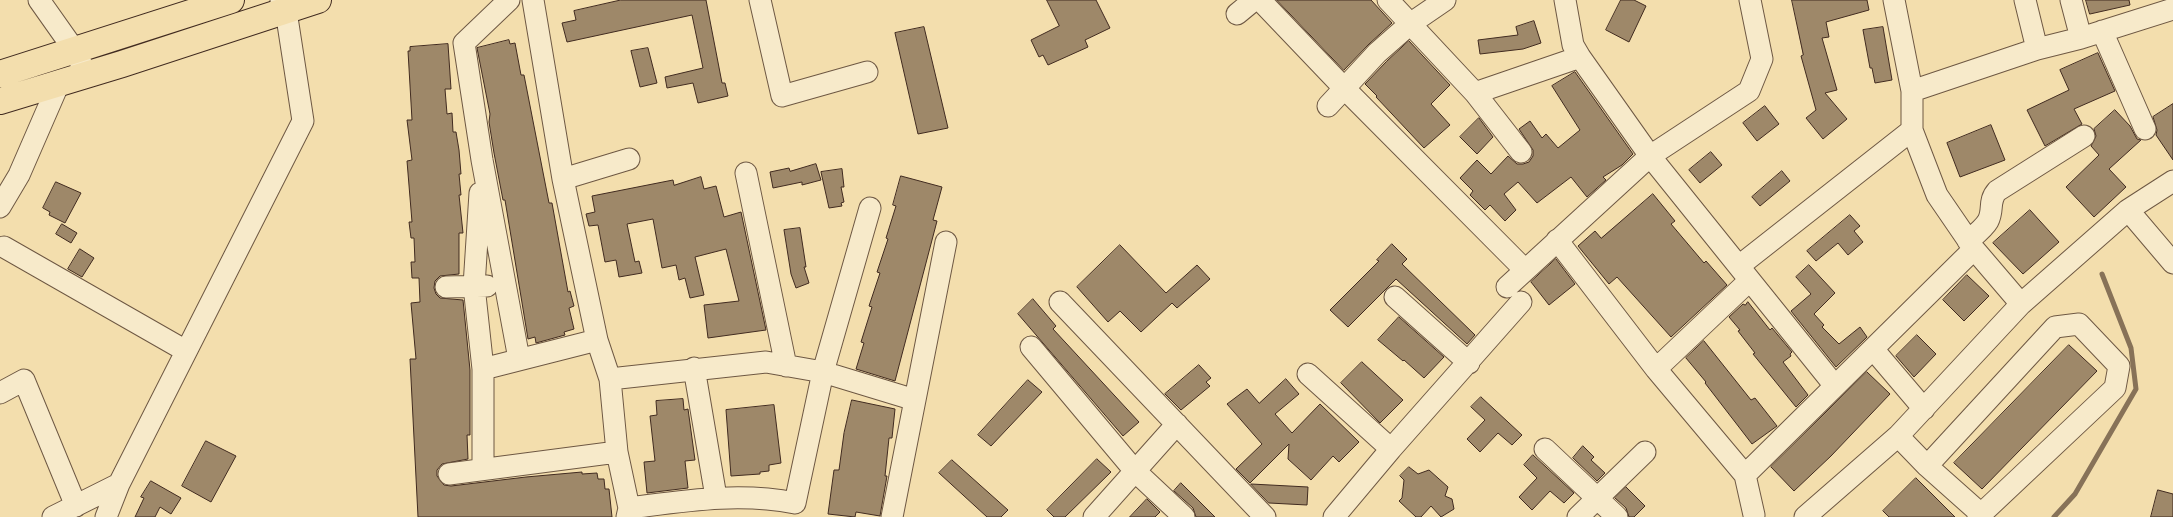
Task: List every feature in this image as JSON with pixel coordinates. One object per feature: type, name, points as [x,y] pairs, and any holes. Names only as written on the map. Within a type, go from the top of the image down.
[{"type":"main road","points":[[0,74],[231,0]]},
{"type":"main road","points":[[0,101],[87,75],[284,6],[318,0]]},
{"type":"street","points":[[39,0],[75,51],[87,75]]},
{"type":"street","points":[[509,0],[464,43],[482,160],[519,359]]},
{"type":"street","points":[[533,0],[563,179],[597,340],[610,379],[617,452],[628,513],[716,497],[774,499],[795,503],[823,372],[870,208]]},
{"type":"street","points":[[760,0],[782,96],[867,72]]},
{"type":"street","points":[[1237,14],[1254,0]]},
{"type":"street","points":[[1260,0],[1344,88],[1525,270]]},
{"type":"street","points":[[1388,0],[1475,93],[1521,152]]},
{"type":"street","points":[[1328,106],[1377,53],[1410,24],[1445,0]]},
{"type":"street","points":[[1565,0],[1573,45],[1580,57],[1650,156],[1835,386]]},
{"type":"street","points":[[1334,517],[1391,449],[1469,363],[1514,294],[1525,270],[1650,156],[1748,91],[1762,59],[1750,0]]},
{"type":"street","points":[[1894,0],[1912,91],[1912,130],[1937,195],[1971,245],[2021,304]]},
{"type":"street","points":[[2025,0],[2037,49]]},
{"type":"street","points":[[2071,0],[2081,38]]},
{"type":"street","points":[[106,517],[118,484],[303,121],[284,6]]},
{"type":"street","points":[[1912,91],[2037,49],[2081,38],[2173,9]]},
{"type":"street","points":[[2102,31],[2145,129]]},
{"type":"street","points":[[1475,93],[1580,57]]},
{"type":"street","points":[[0,207],[19,176],[59,83]]},
{"type":"street","points":[[1656,369],[1744,274],[1912,130]]},
{"type":"street","points":[[1744,475],[1873,349],[1971,245],[1988,223],[1991,215],[1992,197],[1997,191],[2084,136]]},
{"type":"street","points":[[563,179],[629,159]]},
{"type":"street","points":[[482,160],[474,286],[483,368],[483,469]]},
{"type":"street","points":[[746,173],[786,366]]},
{"type":"street","points":[[1805,517],[1898,436],[2021,304],[2128,210],[2173,181]]},
{"type":"street","points":[[2128,210],[2173,263]]},
{"type":"street","points":[[1557,240],[1656,369],[1744,475],[1754,515]]},
{"type":"street","points":[[892,517],[946,242]]},
{"type":"street","points":[[4,247],[186,351]]},
{"type":"street","points":[[446,287],[505,286]]},
{"type":"street","points":[[1395,297],[1469,363]]},
{"type":"street","points":[[1060,302],[1265,517]]},
{"type":"street","points":[[1898,436],[1927,466],[1980,515],[2115,388],[2119,366],[2079,324],[2055,327],[1927,466]]},
{"type":"street","points":[[483,368],[597,340]]},
{"type":"street","points":[[1031,346],[1135,471],[1184,517]]},
{"type":"street","points":[[1873,349],[1924,409]]},
{"type":"street","points":[[610,379],[694,368],[766,362],[823,372],[915,400]]},
{"type":"street","points":[[694,368],[716,497]]},
{"type":"street","points":[[1308,374],[1391,449]]},
{"type":"street","points":[[0,393],[24,380],[76,506]]},
{"type":"street","points":[[1094,517],[1177,424]]},
{"type":"street","points":[[1545,449],[1617,517]]},
{"type":"street","points":[[449,474],[617,452]]},
{"type":"street","points":[[1578,517],[1645,452]]},
{"type":"street","points":[[53,517],[118,484]]},
{"type":"building","points":[[621,0],[706,0],[722,83],[725,83],[728,96],[698,103],[693,83],[667,88],[665,77],[703,68],[692,15],[567,42],[562,23],[576,20],[574,11]]},
{"type":"building","points":[[1047,0],[1096,0],[1110,28],[1085,40],[1088,47],[1048,65],[1043,55],[1039,57],[1031,40],[1059,26]]},
{"type":"building","points":[[1277,0],[1371,0],[1392,23],[1344,70]]},
{"type":"building","points":[[1621,0],[1634,0],[1646,6],[1629,42],[1606,30]]},
{"type":"building","points":[[1792,0],[1867,0],[1869,10],[1826,22],[1829,37],[1822,38],[1837,90],[1825,93],[1847,119],[1823,139],[1806,118],[1816,110],[1801,56],[1803,55]]},
{"type":"building","points":[[2086,0],[2129,0],[2130,5],[2090,14]]},
{"type":"building","points":[[1534,21],[1541,43],[1523,49],[1480,54],[1478,40],[1518,35],[1516,27]]},
{"type":"building","points":[[924,27],[948,128],[918,134],[895,33]]},
{"type":"building","points":[[1883,27],[1892,80],[1875,83],[1872,68],[1870,68],[1863,30]]},
{"type":"building","points":[[509,40],[510,44],[515,43],[521,75],[524,75],[549,203],[552,203],[568,292],[570,291],[574,306],[569,308],[574,329],[564,332],[565,335],[536,343],[535,337],[528,339],[477,48]]},
{"type":"building","points":[[1409,41],[1450,85],[1431,104],[1450,125],[1424,148],[1365,84]]},
{"type":"building","points":[[448,44],[451,89],[445,89],[447,114],[452,113],[453,132],[456,132],[459,150],[461,195],[459,195],[463,233],[459,233],[459,274],[440,276],[435,281],[434,288],[440,298],[463,300],[470,370],[470,435],[467,435],[468,459],[442,464],[437,470],[437,476],[444,485],[451,486],[582,472],[582,474],[597,473],[598,479],[604,479],[605,489],[609,489],[612,517],[418,517],[410,359],[416,359],[411,303],[420,302],[419,278],[412,278],[411,262],[415,262],[414,238],[411,238],[409,222],[412,222],[407,161],[412,160],[407,120],[412,120],[408,51],[410,51],[410,47]]},
{"type":"building","points":[[648,48],[657,83],[640,87],[631,51]]},
{"type":"building","points":[[2098,53],[2115,91],[2074,109],[2082,124],[2045,146],[2027,110],[2069,90],[2060,70]]},
{"type":"building","points":[[1575,72],[1633,154],[1622,165],[1603,177],[1606,180],[1587,197],[1571,177],[1537,203],[1518,182],[1504,194],[1516,210],[1505,221],[1490,205],[1485,210],[1470,195],[1473,191],[1460,178],[1477,160],[1491,174],[1508,156],[1517,164],[1529,162],[1533,156],[1533,150],[1519,129],[1530,121],[1542,138],[1546,134],[1558,148],[1580,130],[1552,86]]},
{"type":"building","points":[[2173,104],[2173,160],[2156,135],[2157,130],[2153,117]]},
{"type":"building","points":[[1765,106],[1779,124],[1757,141],[1743,123]]},
{"type":"building","points":[[2115,110],[2130,126],[2137,139],[2141,140],[2109,169],[2126,187],[2094,217],[2066,187],[2099,155],[2091,146],[2096,136],[2094,129]]},
{"type":"building","points":[[1479,118],[1493,137],[1477,154],[1460,137]]},
{"type":"building","points":[[1991,125],[2005,160],[1960,177],[1947,143]]},
{"type":"building","points":[[1711,152],[1722,165],[1700,183],[1689,170]]},
{"type":"building","points":[[816,164],[821,180],[802,185],[802,182],[773,188],[770,172],[789,168],[790,171]]},
{"type":"building","points":[[842,169],[844,187],[841,187],[844,202],[841,203],[842,206],[829,208],[821,172]]},
{"type":"building","points":[[1782,171],[1790,181],[1760,206],[1752,197]]},
{"type":"building","points":[[901,176],[942,187],[933,220],[937,221],[895,381],[856,369],[864,343],[861,342],[872,307],[869,306],[880,273],[877,272],[896,206],[893,205]]},
{"type":"building","points":[[701,177],[704,189],[716,186],[724,217],[741,212],[766,330],[708,338],[704,305],[739,301],[726,249],[695,257],[704,295],[690,298],[685,278],[679,280],[676,265],[662,268],[653,219],[627,224],[635,262],[639,261],[642,273],[619,277],[616,260],[605,262],[598,225],[589,226],[586,214],[595,212],[592,196],[673,180],[674,185]]},
{"type":"building","points":[[56,182],[81,193],[65,223],[49,215],[50,212],[43,208]]},
{"type":"building","points":[[1653,194],[1675,221],[1671,224],[1704,263],[1706,261],[1727,285],[1671,337],[1617,277],[1609,284],[1578,246],[1595,231],[1601,238]]},
{"type":"building","points":[[2030,210],[2059,242],[2023,274],[1993,243]]},
{"type":"building","points":[[1850,215],[1860,226],[1854,231],[1863,242],[1848,255],[1838,243],[1816,261],[1807,251]]},
{"type":"building","points":[[62,224],[77,233],[71,243],[56,234]]},
{"type":"building","points":[[800,228],[806,267],[804,267],[809,283],[796,288],[791,274],[784,230]]},
{"type":"building","points":[[1392,244],[1407,259],[1402,264],[1475,335],[1467,344],[1396,279],[1348,327],[1330,310],[1379,261],[1377,260]]},
{"type":"building","points":[[1120,245],[1166,293],[1197,265],[1210,279],[1177,308],[1172,303],[1141,332],[1120,311],[1108,322],[1077,287]]},
{"type":"building","points":[[80,249],[94,258],[82,277],[68,269]]},
{"type":"building","points":[[1556,259],[1575,284],[1549,305],[1531,282]]},
{"type":"building","points":[[1809,265],[1835,293],[1814,314],[1824,325],[1822,327],[1839,344],[1860,327],[1867,337],[1836,367],[1791,311],[1811,294],[1796,277]]},
{"type":"building","points":[[1967,275],[1989,296],[1964,321],[1943,300]]},
{"type":"building","points":[[1033,299],[1056,326],[1053,329],[1139,422],[1123,436],[1018,314]]},
{"type":"building","points":[[1748,302],[1770,330],[1772,328],[1792,352],[1791,356],[1783,362],[1808,395],[1796,407],[1753,354],[1755,353],[1729,317],[1743,304],[1745,305]]},
{"type":"building","points":[[1399,317],[1444,357],[1424,378],[1378,340]]},
{"type":"building","points":[[1917,335],[1936,354],[1914,377],[1896,356]]},
{"type":"building","points":[[1704,341],[1751,400],[1755,398],[1777,426],[1752,444],[1686,358]]},
{"type":"building","points":[[2069,345],[2097,371],[1982,489],[1954,463]]},
{"type":"building","points":[[1362,362],[1403,400],[1380,423],[1341,383]]},
{"type":"building","points":[[1199,365],[1211,378],[1206,382],[1210,386],[1181,410],[1165,394]]},
{"type":"building","points":[[1867,372],[1890,394],[1831,456],[1794,491],[1771,467]]},
{"type":"building","points":[[1286,379],[1299,394],[1275,414],[1292,433],[1320,404],[1359,442],[1339,462],[1333,456],[1311,480],[1288,459],[1289,444],[1250,483],[1236,469],[1262,444],[1227,404],[1247,389],[1259,403]]},
{"type":"building","points":[[1028,380],[1042,392],[991,446],[978,435]]},
{"type":"building","points":[[1481,397],[1522,435],[1512,445],[1498,433],[1480,452],[1467,439],[1485,420],[1471,407]]},
{"type":"building","points":[[683,399],[684,410],[688,409],[695,460],[685,461],[688,488],[647,493],[644,462],[655,461],[650,416],[657,415],[656,401]]},
{"type":"building","points":[[852,400],[895,409],[892,438],[889,438],[885,476],[887,476],[880,516],[856,512],[855,517],[828,514],[834,470],[839,470],[844,433]]},
{"type":"building","points":[[774,405],[781,463],[769,465],[769,471],[760,472],[760,474],[731,476],[726,410]]},
{"type":"building","points":[[206,441],[236,456],[211,502],[182,486]]},
{"type":"building","points":[[1583,446],[1594,457],[1591,460],[1605,473],[1597,481],[1573,458]]},
{"type":"building","points":[[1533,455],[1574,493],[1564,503],[1550,491],[1532,510],[1519,497],[1537,478],[1524,465]]},
{"type":"building","points":[[1097,459],[1111,472],[1065,517],[1054,517],[1047,510]]},
{"type":"building","points":[[952,460],[1008,510],[1001,517],[987,517],[939,473]]},
{"type":"building","points":[[1409,467],[1418,474],[1429,470],[1448,487],[1445,496],[1452,499],[1454,509],[1441,517],[1431,506],[1421,517],[1416,517],[1399,501],[1402,498],[1404,480],[1400,476]]},
{"type":"building","points":[[1916,478],[1955,517],[1889,517],[1883,511]]},
{"type":"building","points":[[151,481],[181,498],[171,514],[160,507],[155,517],[135,517],[144,498],[141,497]]},
{"type":"building","points":[[1181,483],[1215,517],[1196,517],[1193,508],[1174,491]]},
{"type":"building","points":[[1251,484],[1308,487],[1307,505],[1269,503]]},
{"type":"building","points":[[1626,487],[1645,506],[1634,517],[1629,517],[1626,508],[1615,498]]},
{"type":"building","points":[[2158,490],[2173,494],[2173,517],[2151,517]]},
{"type":"building","points":[[1147,499],[1160,512],[1155,517],[1130,517]]},
{"type":"waterway","points":[[2054,517],[2075,494],[2136,389],[2131,348],[2102,274]]}]
